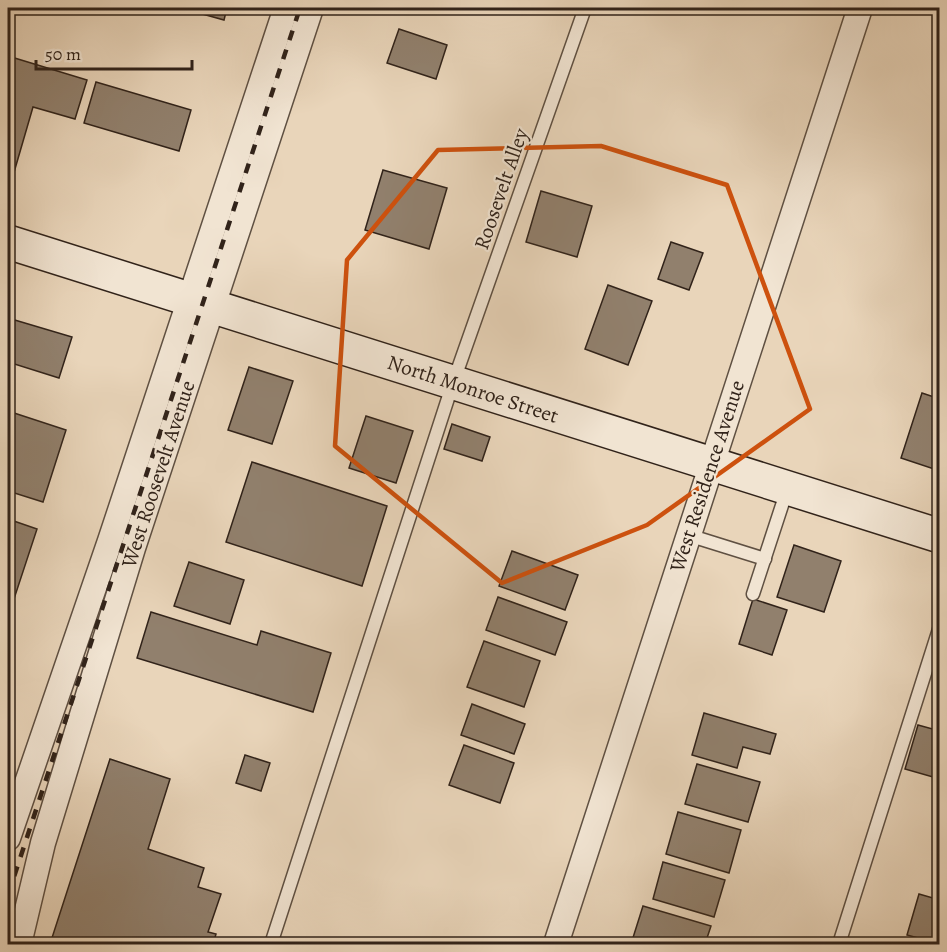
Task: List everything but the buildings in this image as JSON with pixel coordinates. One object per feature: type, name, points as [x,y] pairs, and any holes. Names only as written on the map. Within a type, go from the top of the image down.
[{"type":"main road","name":"North Monroe Street","points":[[8,242],[939,536]]},
{"type":"street","name":"West Roosevelt Avenue","points":[[19,945],[43,843],[133,548],[286,8]]},
{"type":"street","name":"West Roosevelt Avenue","points":[[8,837],[110,541],[202,303],[311,8]]},
{"type":"street","name":"West Residence Avenue","points":[[556,945],[710,464],[860,8]]},
{"type":"lane","name":"Roosevelt Alley","points":[[270,945],[453,383],[585,8]]},
{"type":"lane","points":[[753,594],[788,488]]},
{"type":"lane","points":[[688,535],[765,559]]},
{"type":"lane","points":[[840,945],[939,626]]},
{"type":"highlighted area","points":[[601,146],[727,185],[810,409],[647,525],[502,583],[335,446],[347,260],[438,150]]},
{"type":"railway","points":[[8,895],[300,8]]}]
